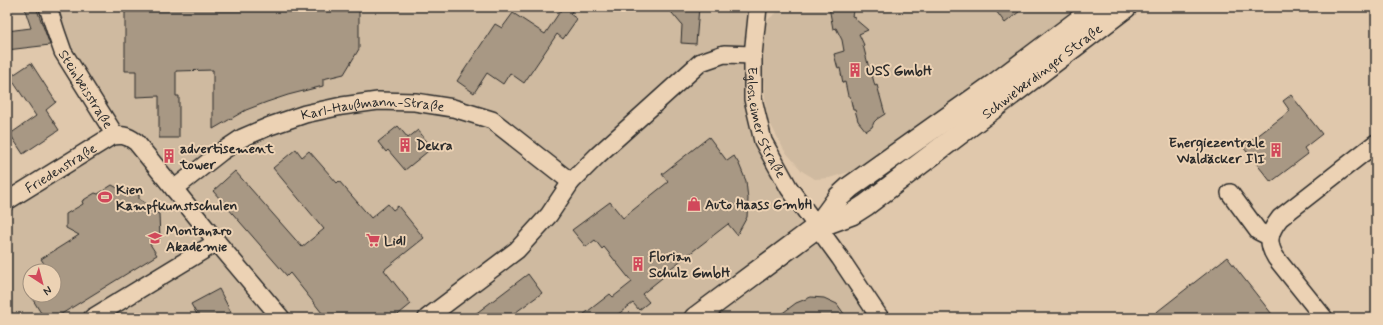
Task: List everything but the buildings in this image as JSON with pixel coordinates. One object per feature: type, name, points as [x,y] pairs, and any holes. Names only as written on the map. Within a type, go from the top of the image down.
[{"type":"main road","name":"Schwieberdinger Straße","points":[[817,227],[838,197],[850,187],[995,84],[1097,7]]},
{"type":"main road","name":"Schwieberdinger Straße","points":[[696,318],[817,227],[852,214],[866,205],[1126,7]]},
{"type":"main road","points":[[944,119],[957,136]]},
{"type":"street","name":"Steinbeisstraße","points":[[48,7],[63,52],[115,135],[128,136],[136,142],[281,318]]},
{"type":"street","name":"Eglosheimer Straße","points":[[758,7],[753,55],[753,99],[763,140],[789,188],[880,318]]},
{"type":"street","points":[[426,318],[517,250],[549,215],[571,182],[598,155],[701,62],[724,54],[753,55]]},
{"type":"street","name":"Karl-Haußmann-Straße","points":[[174,189],[221,152],[242,138],[270,126],[305,114],[342,106],[378,102],[415,102],[453,108],[492,120],[571,182]]},
{"type":"street","name":"Friedenstraße","points":[[7,201],[94,146],[115,135]]},
{"type":"street","points":[[1324,318],[1271,250],[1270,238],[1272,230],[1280,218],[1376,143]]},
{"type":"street","points":[[1230,193],[1258,231],[1270,238]]},
{"type":"street","points":[[92,318],[217,242]]},
{"type":"shaded area","points":[[45,7],[749,7],[747,58],[759,144],[879,318],[7,318],[7,197],[109,134]]},
{"type":"shaded area","points":[[784,7],[1086,7],[852,171],[829,178],[815,179],[802,171],[784,150],[767,117],[762,69],[766,21]]},
{"type":"place","name":"USS GmbH","points":[[855,70]]},
{"type":"place","name":"Dekra","points":[[405,145]]},
{"type":"place","name":"Energiezentrale Waldäcker III","points":[[1276,150]]},
{"type":"place","name":"advertisement tower","points":[[169,156]]},
{"type":"place","name":"Kien Kampfkunstschulen","points":[[105,197]]},
{"type":"place","name":"Auto Haass GmbH","points":[[694,204]]},
{"type":"place","name":"Montanaro Akademie","points":[[155,238]]},
{"type":"place","name":"Lidl","points":[[373,240]]},
{"type":"place","name":"Florian Schulz GmbH","points":[[638,264]]}]
